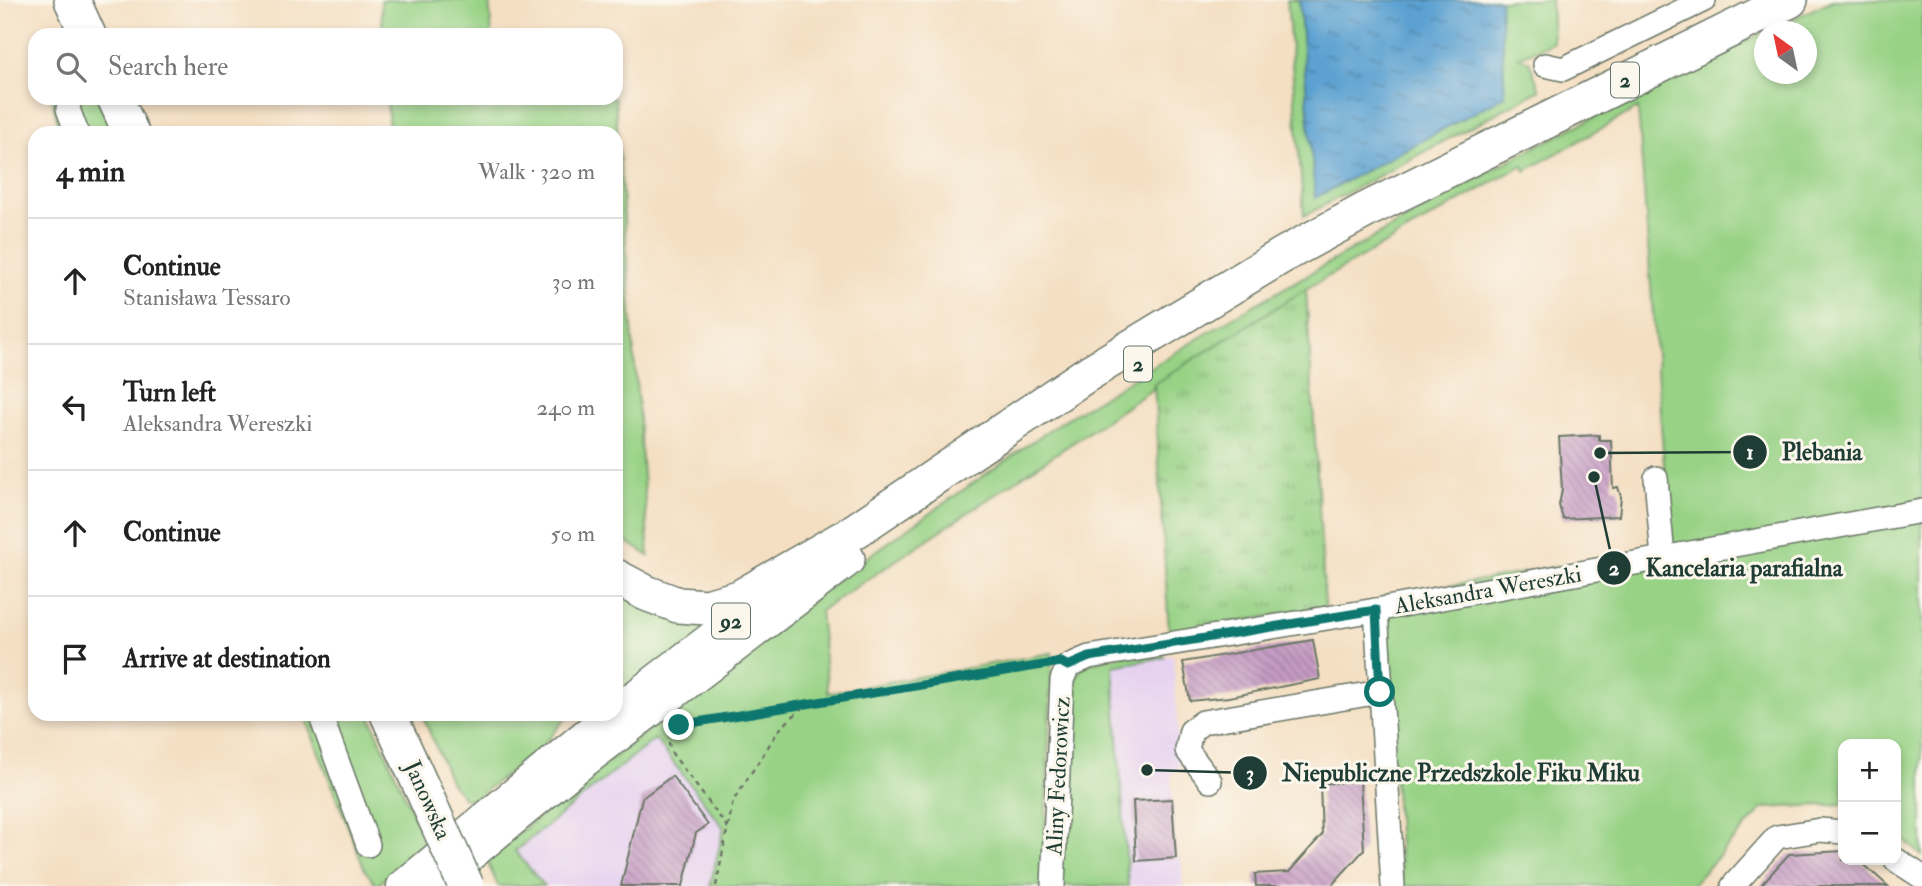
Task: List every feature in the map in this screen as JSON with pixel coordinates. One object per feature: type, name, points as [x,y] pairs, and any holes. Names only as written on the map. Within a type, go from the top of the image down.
[{"type":"highway","points":[[72,0],[85,28]]},
{"type":"highway","name":"2","points":[[849,535],[1073,383],[1235,283],[1370,208],[1790,0]]},
{"type":"highway","points":[[118,105],[128,126]]},
{"type":"highway","name":"2","points":[[430,886],[570,770],[707,663],[902,520],[1101,388],[1462,164]]},
{"type":"highway","points":[[623,581],[678,605],[723,604],[755,590],[849,535]]},
{"type":"highway","name":"Janowska","points":[[391,721],[466,886]]},
{"type":"main road","name":"92","points":[[623,705],[849,535]]},
{"type":"main road","points":[[405,721],[427,799]]},
{"type":"main road","points":[[505,798],[578,721]]},
{"type":"main road","points":[[402,886],[601,721]]},
{"type":"street","points":[[1545,65],[1563,69],[1704,0]]},
{"type":"street","points":[[69,105],[74,126]]},
{"type":"street","points":[[1656,478],[1663,558]]},
{"type":"street","name":"Aleksandra Wereszki","points":[[1068,666],[1089,657],[1376,610],[1922,511]]},
{"type":"street","points":[[1376,610],[1393,886]]},
{"type":"street","name":"Aliny Fedorowicz","points":[[1053,886],[1062,680],[1068,666]]},
{"type":"street","points":[[1210,781],[1187,750],[1191,732],[1203,722],[1380,692]]},
{"type":"street","points":[[323,721],[368,845]]},
{"type":"street","points":[[1733,886],[1777,837],[1819,830],[1838,832]]},
{"type":"path","points":[[728,828],[671,752],[667,741],[670,733],[679,725],[1061,662],[1068,666]]},
{"type":"path","points":[[716,886],[733,801],[779,730],[807,702]]},
{"type":"shaded area","points":[[1173,655],[1180,764],[1171,776],[1176,858],[1181,857],[1183,886],[1128,886],[1113,665]]},
{"type":"shaded area","points":[[655,739],[724,829],[710,886],[544,886],[515,851]]},
{"type":"green space","points":[[381,0],[489,0],[491,28],[383,28]]},
{"type":"green space","points":[[1287,0],[1551,0],[1553,43],[1518,57],[1529,61],[1540,90],[1304,216]]},
{"type":"green space","points":[[1833,0],[1922,0],[1922,856],[1901,837],[1901,739],[1838,739],[1838,804],[1763,808],[1691,886],[1402,886],[1381,598],[1670,547],[1638,108],[1525,171],[1523,165],[1306,289],[1154,384],[1153,389],[820,611],[828,693],[1052,653],[1043,886],[710,886],[724,828],[655,739],[515,851],[544,886],[498,886],[486,859],[856,565],[1056,425],[1242,312],[1521,154],[1754,37],[1754,84],[1817,84],[1817,21],[1788,21]]},
{"type":"green space","points":[[54,105],[101,105],[112,126],[58,126]]},
{"type":"green space","points":[[387,105],[616,105],[617,126],[389,126]]},
{"type":"green space","points":[[623,206],[649,556],[623,539]]},
{"type":"green space","points":[[1306,289],[1325,607],[1169,633],[1154,384]]},
{"type":"green space","points":[[623,589],[732,611],[623,696]]},
{"type":"green space","points":[[1160,650],[1164,657],[1113,666],[1128,886],[1058,886],[1065,732],[1077,677],[1086,665],[1093,662]]},
{"type":"green space","points":[[307,721],[372,721],[425,841],[377,886],[365,870]]},
{"type":"green space","points":[[425,721],[563,721],[541,748],[473,800],[464,798],[451,783]]},
{"type":"water","points":[[1299,0],[1500,0],[1505,96],[1315,198]]},
{"type":"building","points":[[1599,435],[1599,440],[1611,440],[1613,488],[1618,487],[1621,497],[1619,516],[1563,519],[1559,505],[1562,490],[1559,437]]},
{"type":"building","points":[[1313,640],[1320,679],[1229,697],[1190,701],[1183,662]]},
{"type":"building","points":[[672,776],[708,825],[696,833],[683,886],[621,886],[642,798]]},
{"type":"building","points":[[1360,781],[1364,850],[1331,886],[1256,886],[1255,874],[1289,872],[1322,835],[1320,784]]},
{"type":"building","points":[[1172,799],[1176,858],[1136,861],[1133,801]]},
{"type":"building","points":[[1838,851],[1838,865],[1865,865],[1888,886],[1760,886],[1789,854]]},
{"type":"place","name":"Plebania","points":[[1600,453]]},
{"type":"place","name":"Kancelaria parafialna","points":[[1594,477]]},
{"type":"place","name":"Niepubliczne Przedszkole Fiku Miku","points":[[1147,770]]},
{"type":"route","points":[[679,725],[1061,662],[1068,666],[1089,657],[1376,610],[1380,692]]}]
